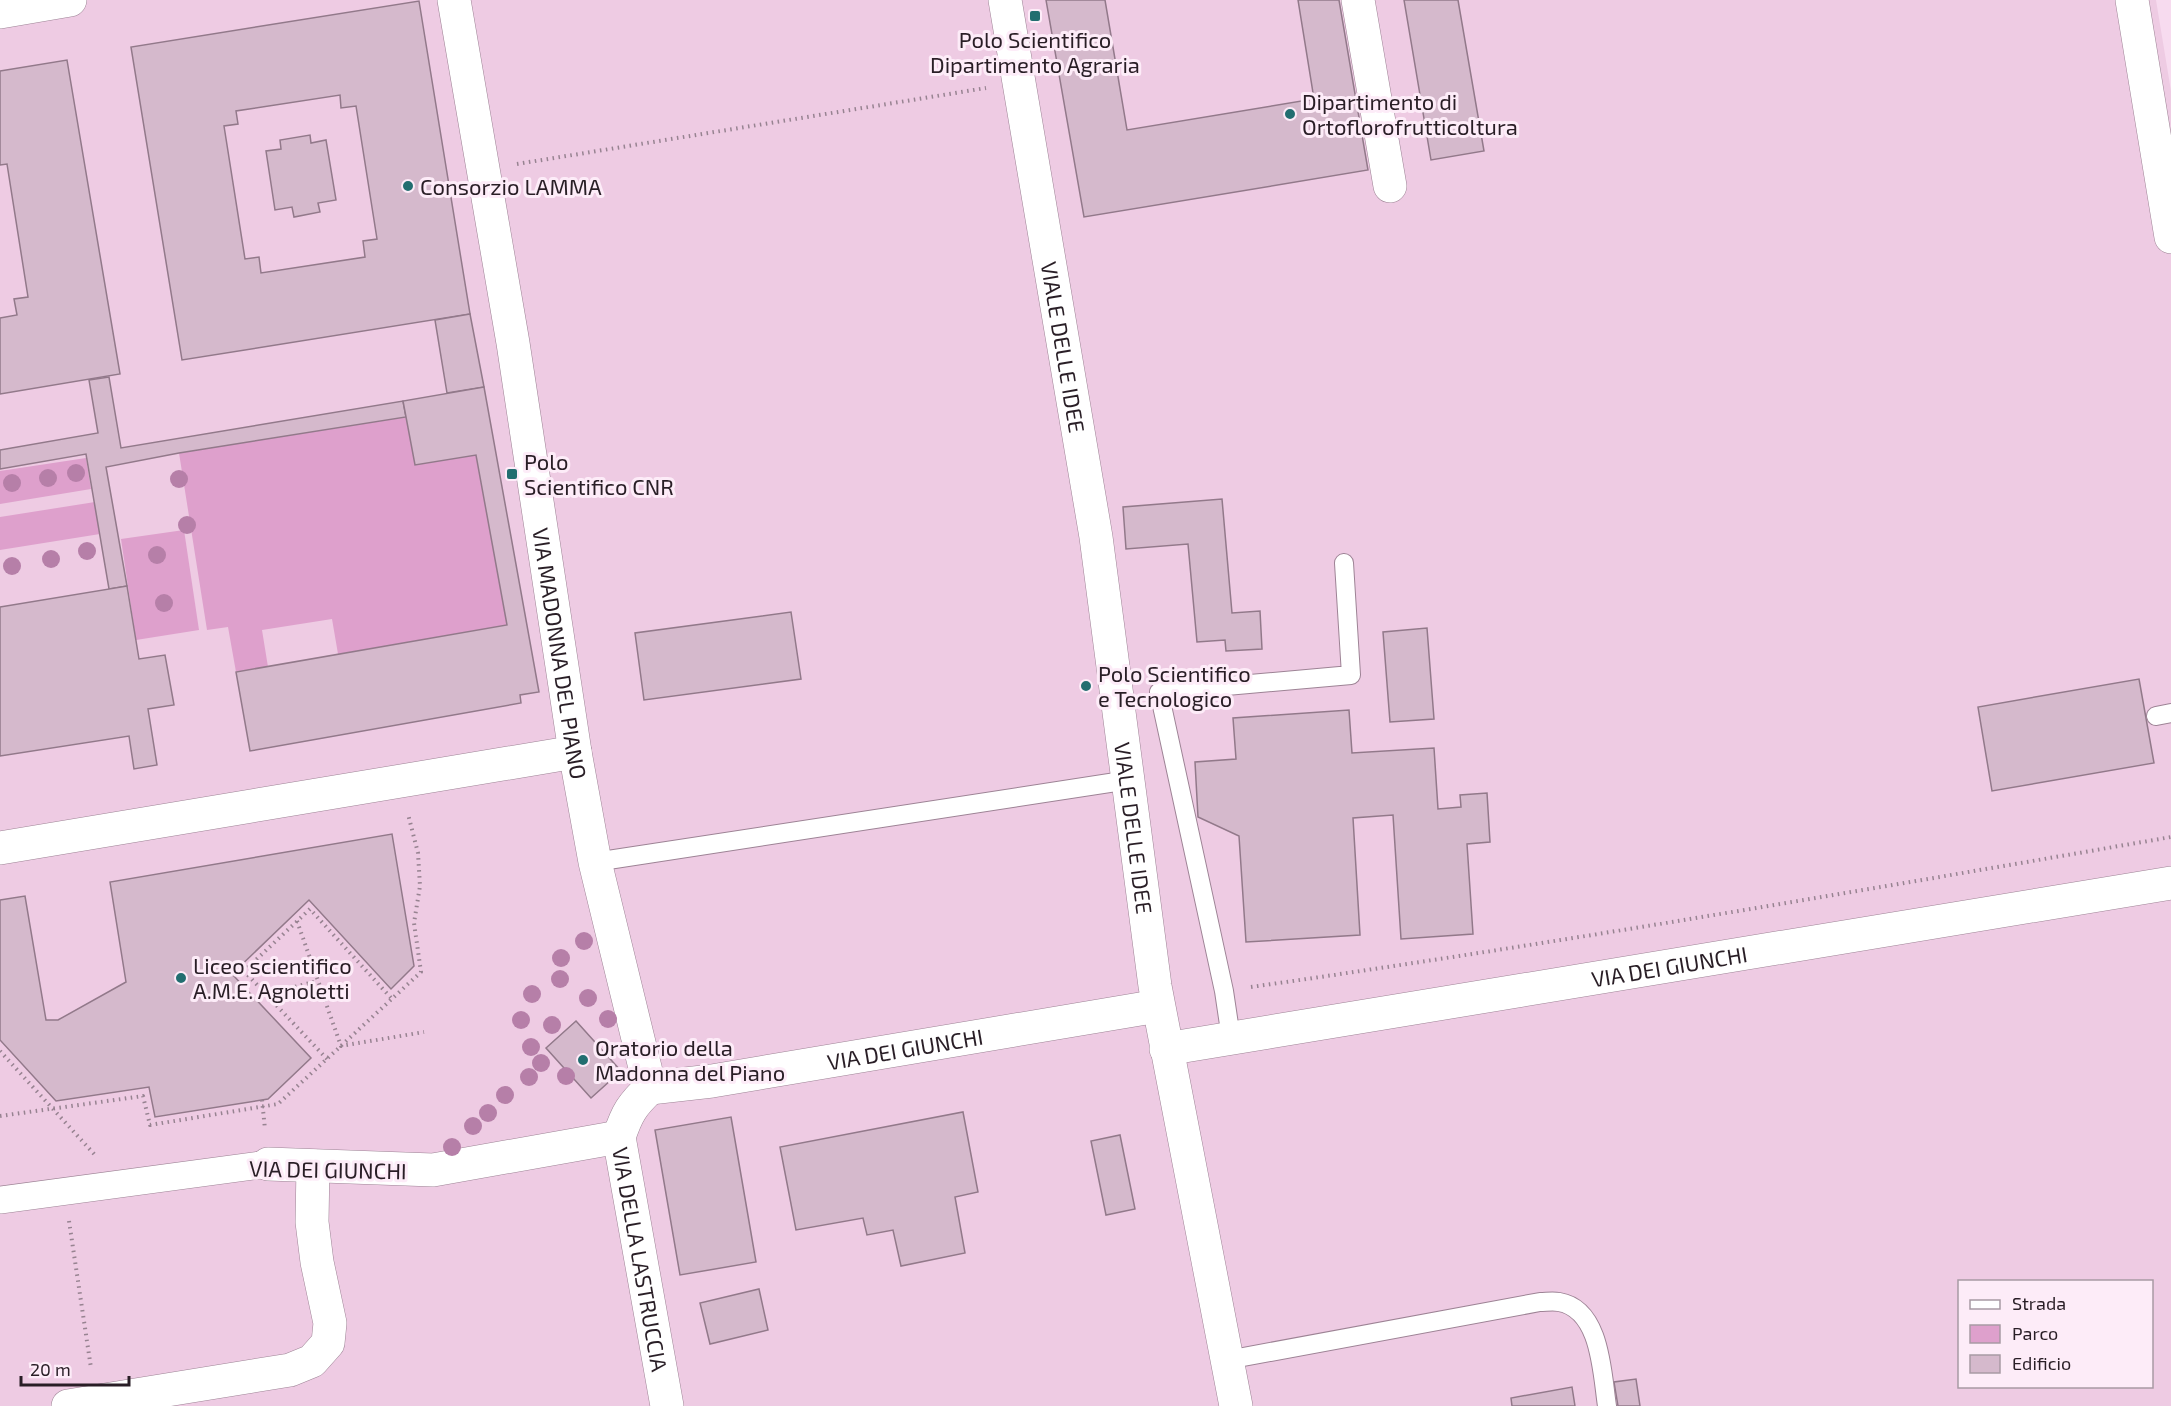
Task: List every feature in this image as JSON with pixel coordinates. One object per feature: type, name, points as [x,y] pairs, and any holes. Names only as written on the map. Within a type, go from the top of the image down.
[{"type":"street","points":[[0,12],[70,0]]},
{"type":"street","name":"VIA MADONNA DEL PIANO","points":[[454,0],[513,344],[574,752],[595,862],[650,1088]]},
{"type":"street","name":"VIALE DELLE IDEE","points":[[1005,0],[1096,537],[1158,1006],[1236,1406]]},
{"type":"street","points":[[1358,0],[1390,186]]},
{"type":"street","points":[[2132,0],[2171,237]]},
{"type":"street","points":[[0,848],[574,752]]},
{"type":"street","name":"VIA DEI GIUNCHI","points":[[1166,1049],[2171,883]]},
{"type":"street","name":"VIA DEI GIUNCHI","points":[[650,1088],[712,1081],[1158,1006]]},
{"type":"street","name":"VIA DELLA LASTRUCCIA","points":[[650,1088],[633,1104],[616,1138],[667,1406]]},
{"type":"street","name":"VIA DEI GIUNCHI","points":[[0,1200],[268,1164],[433,1170],[616,1138]]},
{"type":"street","points":[[82,1404],[290,1370],[312,1361],[328,1343],[330,1323],[317,1262],[312,1222],[313,1166]]},
{"type":"lane","points":[[1231,1038],[1224,991],[1159,692],[1351,675],[1344,564]]},
{"type":"lane","points":[[595,862],[1129,780]]},
{"type":"lane","points":[[1227,1360],[1540,1302],[1560,1302],[1576,1310],[1589,1324],[1597,1344],[1607,1406]]},
{"type":"path","points":[[507,165],[996,86]]},
{"type":"path","points":[[0,1116],[143,1096],[150,1125],[278,1104],[421,972],[414,923],[420,886],[418,852],[399,782]]},
{"type":"path","points":[[1224,991],[1458,958],[1644,928],[2171,837]]},
{"type":"path","points":[[327,1059],[244,971],[310,909],[392,999]]},
{"type":"path","points":[[297,921],[341,1046]]},
{"type":"path","points":[[266,994],[318,981]]},
{"type":"path","points":[[341,1046],[424,1032]]},
{"type":"path","points":[[0,1051],[122,1184]]},
{"type":"path","points":[[68,1216],[82,1404]]},
{"type":"shaded area","name":"Polo Scientifico e Tecnologico","points":[[0,0],[2156,0],[2171,91],[2171,1406],[0,1406]]},
{"type":"green space","points":[[406,417],[415,465],[476,455],[507,625],[338,654],[332,619],[262,630],[268,667],[236,672],[228,627],[207,630],[179,453]]},
{"type":"green space","points":[[86,458],[91,489],[0,504],[0,471]]},
{"type":"green space","points":[[95,502],[100,534],[0,550],[0,517]]},
{"type":"green space","points":[[184,530],[199,630],[136,640],[121,539]]},
{"type":"building","name":"Dipartimento di Ortoflorofrutticoltura","points":[[1046,0],[1105,0],[1127,130],[1314,99],[1298,0],[1339,0],[1368,170],[1084,217]]},
{"type":"building","points":[[1404,0],[1458,0],[1484,151],[1431,160]]},
{"type":"building","points":[[419,1],[470,314],[182,360],[131,47]],"holes":[[[340,95],[341,108],[356,106],[377,239],[363,241],[365,257],[261,273],[259,257],[245,259],[224,126],[238,124],[236,111]]]},
{"type":"building","points":[[67,60],[120,374],[0,394],[0,318],[17,315],[14,299],[28,297],[7,164],[0,165],[0,71]]},
{"type":"building","points":[[310,135],[311,143],[326,140],[336,200],[318,203],[320,212],[294,217],[292,207],[275,210],[266,151],[281,149],[280,140]]},
{"type":"building","points":[[470,314],[484,387],[447,393],[435,320]]},
{"type":"building","points":[[109,377],[121,448],[403,401],[406,417],[179,453],[106,467],[127,586],[109,589],[86,454],[0,469],[0,450],[98,433],[89,380]]},
{"type":"building","points":[[484,387],[539,692],[520,695],[521,703],[250,751],[236,672],[507,625],[476,455],[415,465],[403,401]]},
{"type":"building","points":[[1222,499],[1232,613],[1260,611],[1262,649],[1226,651],[1225,640],[1197,642],[1188,544],[1126,549],[1123,507]]},
{"type":"building","points":[[127,586],[139,659],[165,655],[174,705],[148,709],[157,765],[134,769],[129,736],[0,756],[0,607]]},
{"type":"building","points":[[791,612],[801,679],[644,700],[635,633]]},
{"type":"building","points":[[1427,628],[1434,719],[1390,722],[1383,632]]},
{"type":"building","points":[[2139,679],[2154,763],[1992,791],[1978,707]]},
{"type":"building","points":[[1349,710],[1352,753],[1434,748],[1438,809],[1461,807],[1460,795],[1487,793],[1490,842],[1467,844],[1473,934],[1401,939],[1393,815],[1353,818],[1360,935],[1246,942],[1239,836],[1198,817],[1195,762],[1236,759],[1233,718]]},
{"type":"building","name":"Liceo scientifico A.M.E. Agnoletti","points":[[392,834],[414,966],[391,989],[309,900],[232,974],[311,1058],[268,1099],[155,1117],[149,1087],[56,1101],[0,1040],[0,900],[25,896],[46,1020],[58,1020],[126,982],[110,882]]},
{"type":"building","name":"Oratorio della Madonna del Piano","points":[[576,1021],[621,1071],[591,1098],[546,1048]]},
{"type":"building","points":[[963,1112],[978,1192],[955,1197],[965,1253],[901,1266],[893,1230],[867,1235],[863,1218],[796,1230],[780,1147]]},
{"type":"building","points":[[731,1117],[756,1262],[680,1275],[655,1130]]},
{"type":"building","points":[[1120,1135],[1135,1209],[1106,1215],[1091,1141]]},
{"type":"building","points":[[759,1289],[768,1330],[710,1344],[700,1303]]},
{"type":"building","points":[[1636,1379],[1640,1406],[1618,1406],[1614,1382]]},
{"type":"building","points":[[1572,1387],[1575,1406],[1512,1406],[1511,1398]]},
{"type":"place","name":"Polo Scientifico Dipartimento Agraria","points":[[1035,16]]},
{"type":"place","name":"Dipartimento di Ortoflorofrutticoltura","points":[[1290,114]]},
{"type":"place","name":"Consorzio LAMMA","points":[[408,186]]},
{"type":"place","name":"Polo Scientifico CNR","points":[[512,474]]},
{"type":"place","name":"Polo Scientifico e Tecnologico","points":[[1086,686]]},
{"type":"place","name":"Liceo scientifico A.M.E. Agnoletti","points":[[181,978]]},
{"type":"place","name":"Oratorio della Madonna del Piano","points":[[583,1060]]}]
